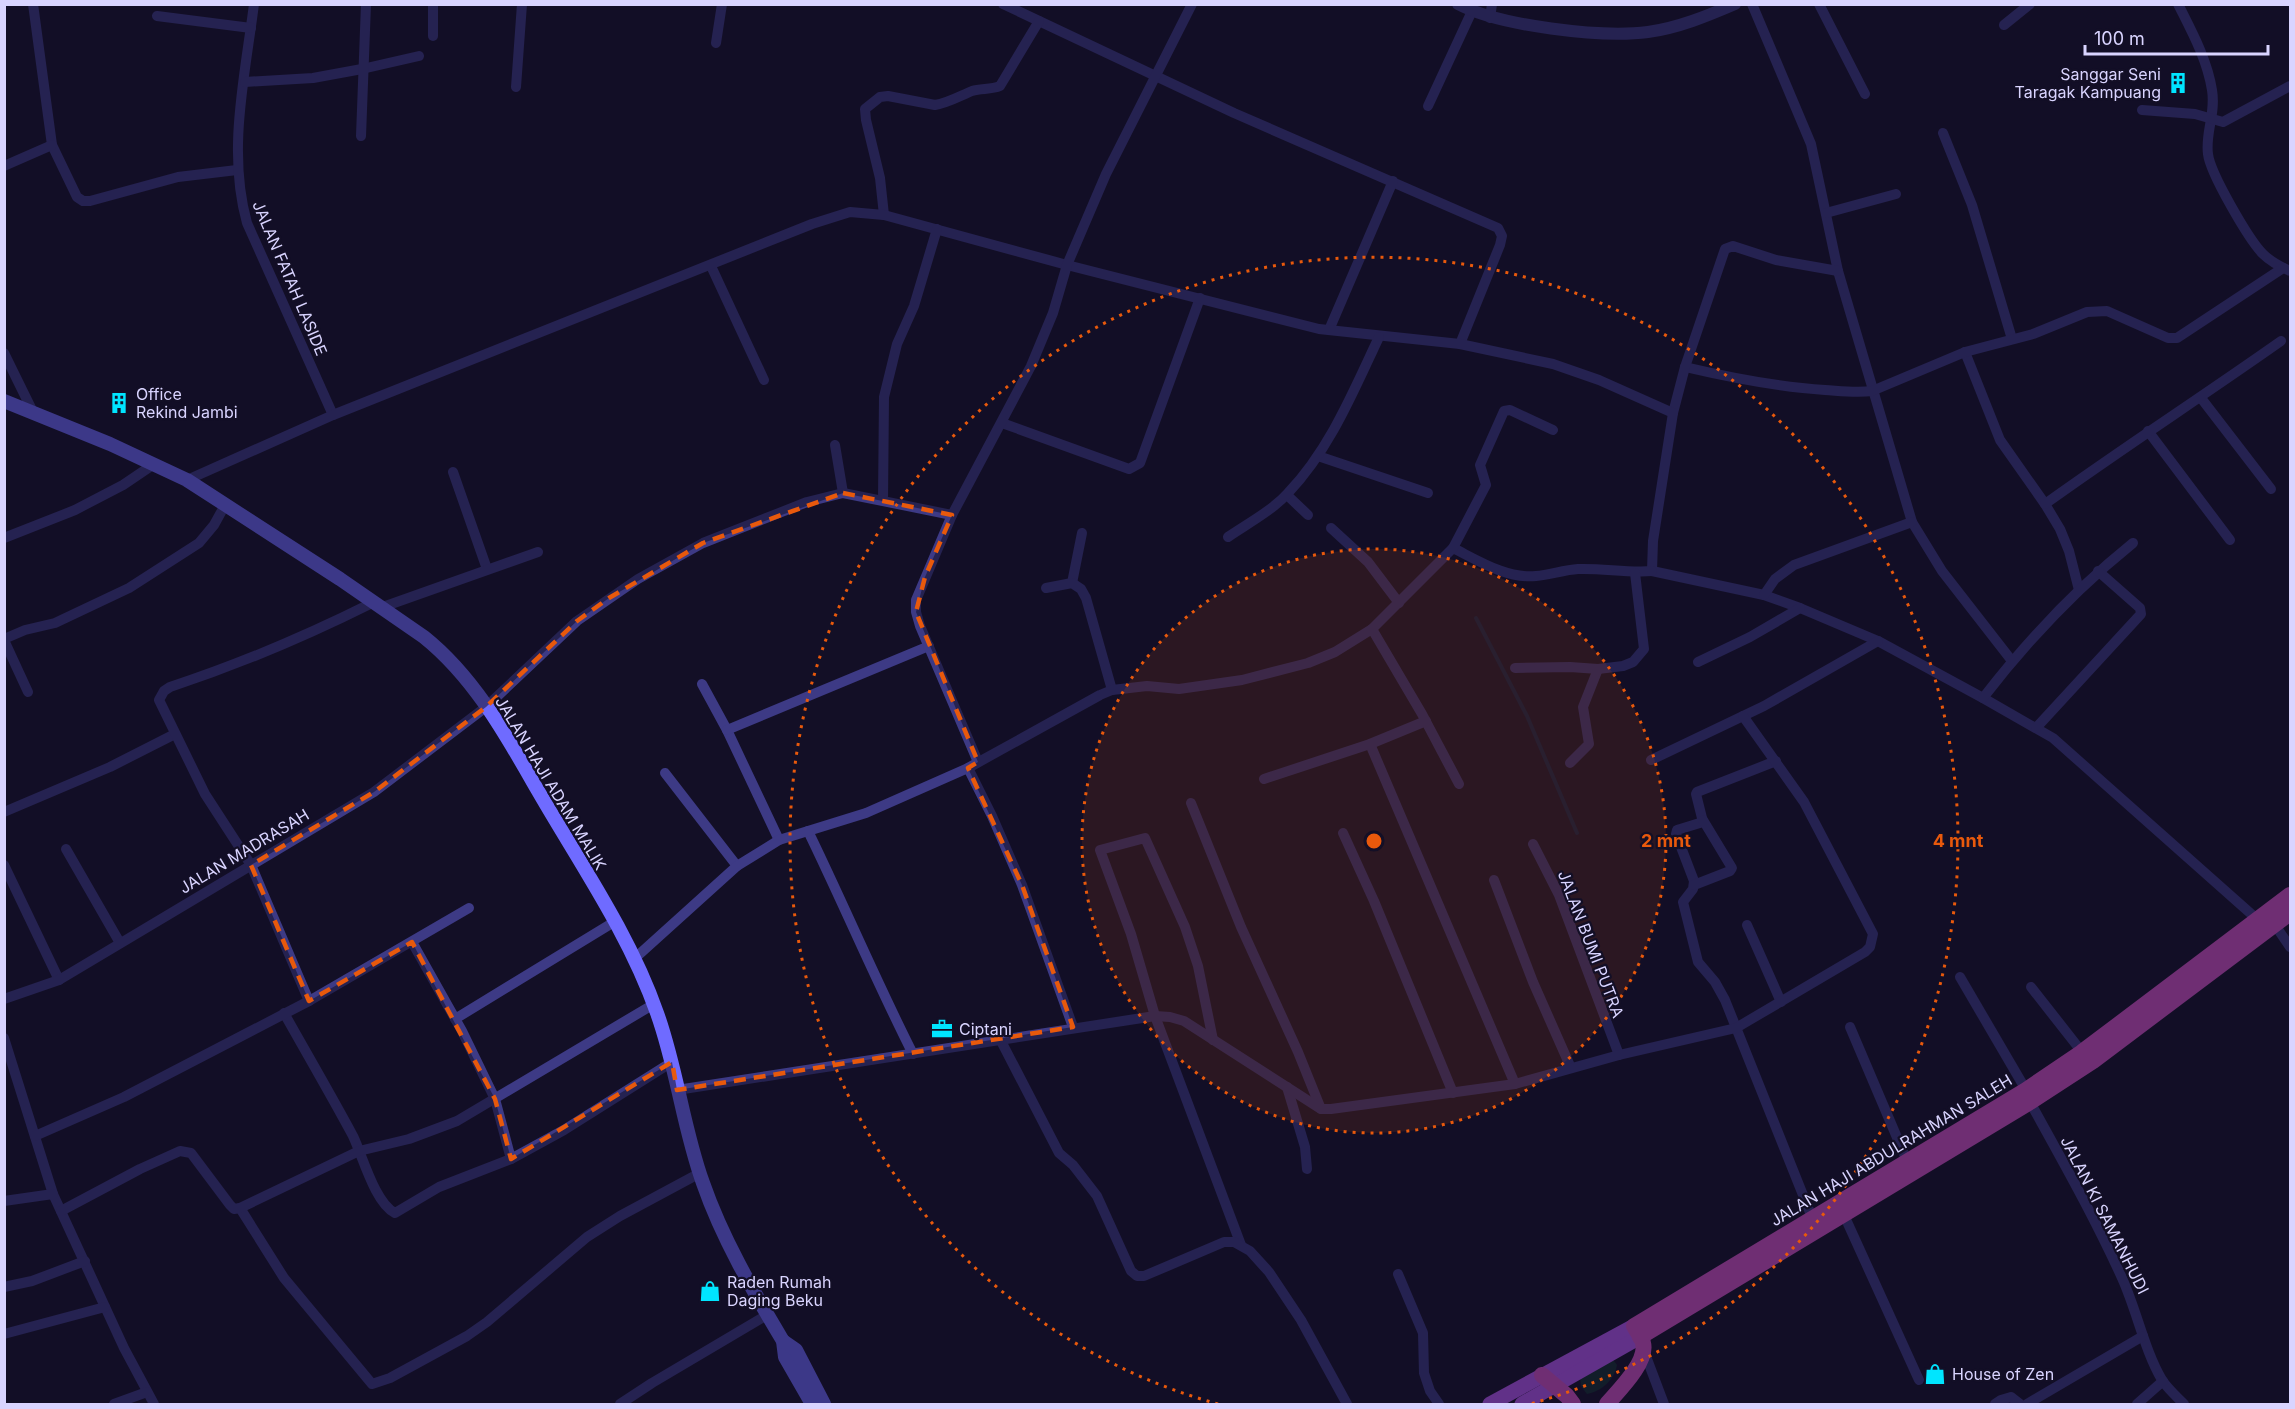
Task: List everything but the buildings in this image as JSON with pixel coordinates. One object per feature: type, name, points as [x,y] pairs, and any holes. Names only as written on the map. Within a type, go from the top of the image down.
[{"type":"highway","name":"JALAN HAJI ABDULRAHMAN SALEH","points":[[1639,1338],[1813,1220],[1907,1161],[2093,1061],[2224,954],[2258,921],[2290,895]]},
{"type":"highway","name":"JALAN HAJI ABDULRAHMAN SALEH","points":[[1639,1338],[1844,1215],[2028,1096],[2082,1052],[2224,954],[2275,925],[2290,913]]},
{"type":"highway","points":[[1607,1404],[1631,1376],[1639,1338]]},
{"type":"highway","points":[[1549,1380],[1573,1404]]},
{"type":"main road","name":"JALAN HAJI ADAM MALIK","points":[[4,401],[187,480],[340,579],[424,637],[447,656],[467,679],[520,760],[634,959],[654,1004],[672,1062],[677,1090],[700,1173],[716,1217],[783,1341],[785,1357],[812,1404]]},
{"type":"main road","name":"JALAN HAJI ABDULRAHMAN SALEH","points":[[1490,1404],[1549,1380],[1639,1338]]},
{"type":"main road","points":[[783,1341],[796,1350],[824,1404]]},
{"type":"main road","name":"JALAN HAJI ABDULRAHMAN SALEH","points":[[1522,1404],[1549,1380]]},
{"type":"street","points":[[33,4],[52,145],[77,197],[83,201],[178,177],[237,170]]},
{"type":"street","name":"JALAN FATAH LASIDE","points":[[254,4],[239,131],[237,170],[240,198],[247,223],[333,415]]},
{"type":"street","points":[[361,136],[366,4]]},
{"type":"street","points":[[433,4],[433,36]]},
{"type":"street","points":[[516,87],[522,4]]},
{"type":"street","points":[[716,43],[722,4]]},
{"type":"street","points":[[1002,4],[1234,113],[1498,228],[1501,232],[1500,245],[1460,344]]},
{"type":"street","points":[[978,762],[920,626],[916,612],[916,600],[952,515],[1031,366],[1067,265],[1106,174],[1192,4]]},
{"type":"street","points":[[1458,4],[1490,18],[1533,25],[1623,34],[1649,32],[1698,20],[1735,4]]},
{"type":"street","points":[[1490,18],[1492,4]]},
{"type":"street","points":[[1752,4],[1811,144],[1838,271],[1912,522],[1941,571],[2012,661]]},
{"type":"street","points":[[1819,4],[1866,94]]},
{"type":"street","points":[[2004,25],[2030,4]]},
{"type":"street","points":[[1685,367],[1747,382],[1807,389],[1872,391],[1965,352],[2033,334],[2087,312],[2100,311],[2116,314],[2168,338],[2177,338],[2287,269],[2260,251],[2216,176],[2208,157],[2207,144],[2214,104],[2212,87],[2203,57],[2178,4]]},
{"type":"street","points":[[1428,106],[1472,11]]},
{"type":"street","points":[[157,15],[251,28]]},
{"type":"street","points":[[884,215],[880,178],[865,109],[888,96],[935,105],[974,90],[1000,86],[1039,21]]},
{"type":"street","points":[[245,82],[313,78],[419,56]]},
{"type":"street","points":[[2142,110],[2195,114],[2219,123],[2290,86]]},
{"type":"street","points":[[1943,133],[1971,205],[2012,339]]},
{"type":"street","points":[[4,166],[52,145]]},
{"type":"street","points":[[1329,330],[1393,181]]},
{"type":"street","points":[[1826,213],[1896,194]]},
{"type":"street","points":[[187,480],[333,415],[812,224],[850,212],[884,215],[1067,265],[1329,330],[1460,344],[1553,364],[1599,380],[1673,413]]},
{"type":"street","points":[[883,500],[884,397],[897,344],[914,306],[938,229]]},
{"type":"street","points":[[1652,571],[1653,541],[1673,413],[1685,367],[1721,255],[1729,246],[1776,260],[1838,271]]},
{"type":"street","points":[[711,266],[765,380]]},
{"type":"street","points":[[1002,423],[1104,461],[1129,469],[1135,467],[1140,463],[1200,298]]},
{"type":"street","points":[[1228,537],[1287,495],[1318,456],[1333,433],[1379,337]]},
{"type":"street","points":[[2045,504],[2281,341]]},
{"type":"street","points":[[1965,352],[2000,440],[2060,529],[2069,551],[2079,590]]},
{"type":"street","points":[[4,353],[33,412]]},
{"type":"street","points":[[2201,398],[2271,489]]},
{"type":"street","points":[[634,959],[737,866],[779,840],[866,813],[968,768],[1112,690],[1147,686],[1179,689],[1242,680],[1308,663],[1335,652],[1371,629],[1453,548],[1486,484],[1480,465],[1504,411],[1510,410],[1553,430]]},
{"type":"street","points":[[2148,431],[2230,540]]},
{"type":"street","points":[[835,444],[843,494],[952,515]]},
{"type":"street","points":[[1318,456],[1428,493]]},
{"type":"street","points":[[4,538],[75,510],[123,485],[154,464]]},
{"type":"street","points":[[453,472],[487,569]]},
{"type":"street","name":"JALAN MADRASAH","points":[[4,999],[59,980],[374,792],[486,707],[577,621],[639,579],[703,543],[807,502],[843,494]]},
{"type":"street","points":[[1287,495],[1308,515]]},
{"type":"street","points":[[28,692],[4,639],[25,630],[55,622],[129,588],[199,543],[214,525],[225,505]]},
{"type":"street","points":[[1764,595],[1775,579],[1794,565],[1912,522]]},
{"type":"street","points":[[1331,528],[1368,562],[1399,603]]},
{"type":"street","points":[[1072,583],[1082,533]]},
{"type":"street","points":[[1983,698],[2012,661],[2079,590],[2098,571],[2133,543]]},
{"type":"street","points":[[1453,548],[1498,570],[1516,575],[1535,577],[1576,569],[1635,573],[1652,571],[1764,595],[1878,642],[2053,738],[2258,921]]},
{"type":"street","points":[[309,1001],[251,865],[205,794],[159,700],[164,691],[170,687],[233,666],[376,606],[538,552]]},
{"type":"street","points":[[2036,728],[2141,614],[2140,608],[2098,571]]},
{"type":"street","points":[[1515,668],[1598,669],[1623,666],[1634,662],[1644,649],[1635,573]]},
{"type":"street","points":[[1046,588],[1072,583],[1081,589],[1086,598],[1112,690]]},
{"type":"street","points":[[1698,662],[1750,637],[1800,608]]},
{"type":"street","points":[[1371,629],[1426,721],[1459,784]]},
{"type":"street","points":[[1652,760],[1743,716],[1878,642]]},
{"type":"street","points":[[727,730],[929,646]]},
{"type":"street","points":[[1570,763],[1589,744],[1583,707],[1598,669]]},
{"type":"street","points":[[702,684],[727,730],[779,840]]},
{"type":"street","points":[[677,1090],[1155,1016],[1170,1017],[1184,1022],[1321,1109],[1515,1084],[1618,1055],[1736,1028],[1865,952],[1873,934],[1804,802],[1743,716]]},
{"type":"street","points":[[1264,779],[1370,744],[1426,721]]},
{"type":"street","points":[[4,812],[110,767],[175,734]]},
{"type":"street","points":[[1370,744],[1515,1084]]},
{"type":"street","points":[[1776,761],[1697,792],[1703,820],[1732,868],[1730,871],[1694,885],[1683,902],[1698,962],[1715,982],[1736,1028],[1813,1220]]},
{"type":"street","points":[[968,768],[1022,885],[1073,1027]]},
{"type":"street","points":[[665,773],[737,866]]},
{"type":"street","points":[[1191,803],[1241,927],[1298,1052],[1321,1109]]},
{"type":"street","points":[[1694,885],[1676,832],[1701,823],[1703,820]]},
{"type":"street","points":[[808,831],[913,1054]]},
{"type":"street","points":[[1343,833],[1374,901],[1453,1093]]},
{"type":"street","points":[[1213,1040],[1207,1002],[1192,946],[1145,838],[1100,850],[1131,934],[1155,1016],[1241,1245]]},
{"type":"street","name":"JALAN BUMI PUTRA","points":[[1533,844],[1559,895],[1618,1055]]},
{"type":"street","points":[[66,849],[120,943]]},
{"type":"street","points":[[4,865],[59,980]]},
{"type":"street","points":[[1494,880],[1533,982],[1571,1068]]},
{"type":"street","points":[[35,1136],[124,1097],[309,1001],[470,908]]},
{"type":"street","points":[[455,1019],[614,922]]},
{"type":"street","points":[[1747,925],[1781,1002]]},
{"type":"street","points":[[2275,925],[2290,947]]},
{"type":"street","points":[[412,942],[455,1019],[495,1099],[511,1159]]},
{"type":"street","name":"JALAN KI SAMANHUDI","points":[[1960,977],[2028,1096],[2121,1276],[2163,1382],[2184,1404]]},
{"type":"street","points":[[2031,987],[2082,1052]]},
{"type":"street","points":[[61,1211],[140,1169],[180,1151],[191,1153],[230,1205],[234,1209],[240,1209],[359,1151],[409,1139],[457,1121],[654,1004]]},
{"type":"street","points":[[284,1014],[359,1151],[378,1194],[395,1213],[439,1187],[511,1159],[564,1130],[672,1062]]},
{"type":"street","points":[[1850,1027],[1907,1161]]},
{"type":"street","points":[[4,1038],[53,1194],[105,1307],[154,1404]]},
{"type":"street","points":[[1001,1041],[1059,1153],[1073,1165],[1097,1196],[1131,1271],[1137,1276],[1151,1274],[1224,1242],[1241,1245],[1259,1258],[1301,1320],[1347,1404]]},
{"type":"street","points":[[1287,1087],[1305,1148],[1307,1169]]},
{"type":"street","points":[[240,1209],[284,1278],[372,1384],[390,1378],[467,1336],[487,1322],[587,1237],[700,1173]]},
{"type":"street","points":[[4,1201],[53,1194]]},
{"type":"street","points":[[1844,1215],[1918,1380]]},
{"type":"street","points":[[4,1287],[32,1281],[85,1261]]},
{"type":"street","points":[[1398,1274],[1424,1333],[1424,1373],[1430,1391],[1439,1404]]},
{"type":"street","points":[[4,1335],[105,1307]]},
{"type":"street","points":[[620,1404],[767,1315]]},
{"type":"street","points":[[2027,1404],[2143,1336]]},
{"type":"street","points":[[1639,1338],[1664,1404]]},
{"type":"street","points":[[2137,1404],[2163,1382]]},
{"type":"street","points":[[114,1404],[147,1392]]},
{"type":"street","points":[[1995,1404],[2012,1397],[2020,1404]]},
{"type":"highlighted area","points":[[843,493],[952,515],[925,577],[916,612],[978,762],[968,768],[1022,885],[1073,1027],[677,1090],[672,1062],[511,1159],[495,1099],[412,942],[309,1001],[251,865],[374,792],[486,707],[577,621],[609,598],[703,543]]},
{"type":"green space","points":[[1608,1361],[1614,1361],[1617,1365],[1610,1380],[1602,1387],[1587,1394],[1581,1386],[1580,1377]]},
{"type":"waterway","points":[[1476,618],[1527,716],[1577,833]]},
{"type":"place","name":"Sanggar Seni Taragak Kampuang","points":[[2178,83]]},
{"type":"place","name":"Office Rekind Jambi","points":[[119,403]]},
{"type":"place","name":"Ciptani","points":[[942,1029]]},
{"type":"place","name":"Raden Rumah Daging Beku","points":[[710,1291]]},
{"type":"place","name":"House of Zen","points":[[1935,1374]]}]
